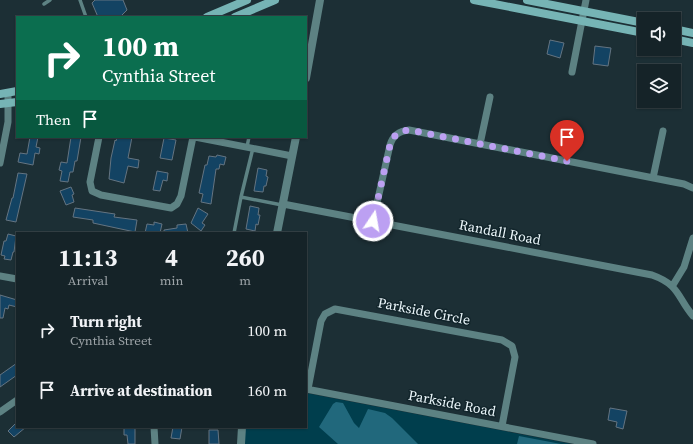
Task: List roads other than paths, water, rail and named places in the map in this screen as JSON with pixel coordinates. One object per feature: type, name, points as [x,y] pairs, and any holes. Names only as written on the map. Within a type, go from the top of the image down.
[{"type":"main road","points":[[209,16],[247,0]]},
{"type":"main road","points":[[237,16],[275,0]]},
{"type":"main road","points":[[474,0],[637,32]]},
{"type":"main road","points":[[527,0],[637,22]]},
{"type":"main road","points":[[681,30],[693,33]]},
{"type":"main road","points":[[681,40],[693,43]]},
{"type":"main road","points":[[4,93],[16,91]]},
{"type":"main road","points":[[0,104],[13,103]]},
{"type":"street","points":[[307,72],[320,0]]},
{"type":"street","points":[[572,72],[586,0]]},
{"type":"street","points":[[0,163],[13,103],[4,93]]},
{"type":"street","points":[[480,144],[490,97]]},
{"type":"street","points":[[373,221],[390,145],[395,135],[399,132],[409,130],[684,184],[693,188]]},
{"type":"street","points":[[654,178],[663,131]]},
{"type":"street","points":[[99,138],[90,182],[91,190],[101,195],[168,208],[177,204],[182,196],[194,138]]},
{"type":"street","points":[[199,138],[292,156]]},
{"type":"street","points":[[277,232],[296,138]]},
{"type":"street","name":"Randall Road","points":[[283,204],[660,277],[672,285],[678,292],[693,316]]},
{"type":"street","points":[[672,285],[684,267],[693,238]]},
{"type":"street","points":[[0,276],[16,279]]},
{"type":"street","name":"Parkside Circle","points":[[307,389],[321,321],[325,314],[335,309],[502,340],[512,346],[515,357],[502,426]]},
{"type":"street","name":"Parkside Road","points":[[307,389],[593,444]]},
{"type":"street","points":[[0,412],[16,401]]},
{"type":"street","points":[[154,428],[155,444]]},
{"type":"street","points":[[241,444],[242,428]]},
{"type":"lane","points":[[44,4],[50,0]]},
{"type":"lane","points":[[80,0],[86,16]]},
{"type":"lane","points":[[234,232],[250,148],[249,138]]},
{"type":"lane","points":[[241,197],[283,204]]}]
